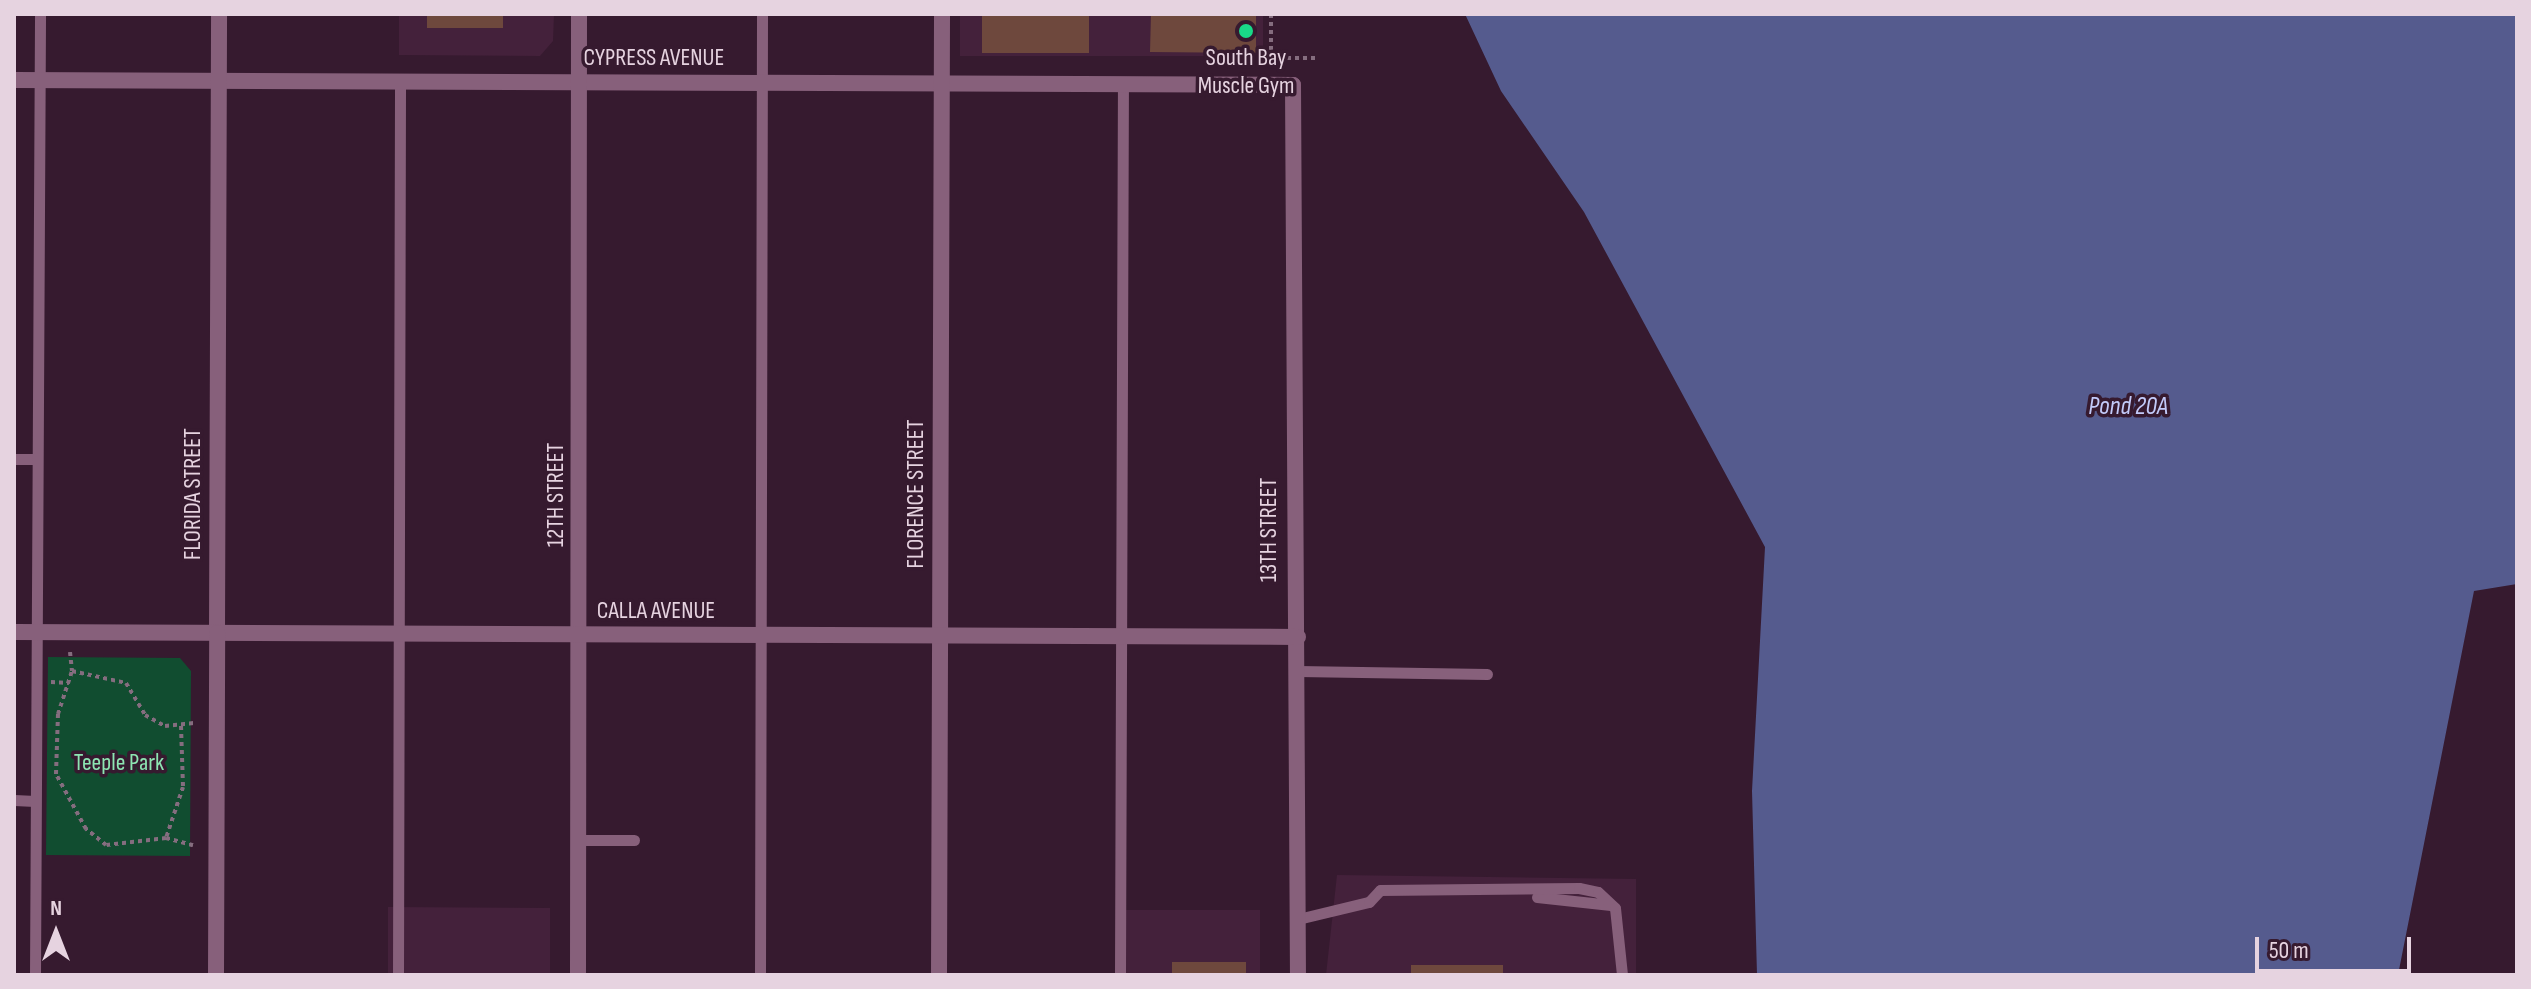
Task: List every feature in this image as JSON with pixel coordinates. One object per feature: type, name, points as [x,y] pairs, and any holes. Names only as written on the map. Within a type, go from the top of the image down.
[{"type":"street","name":"FLORIDA STREET","points":[[216,975],[219,14]]},
{"type":"street","name":"12TH STREET","points":[[578,975],[579,14]]},
{"type":"street","name":"FLORENCE STREET","points":[[939,975],[942,14]]},
{"type":"street","name":"CYPRESS AVENUE","points":[[14,80],[1293,85]]},
{"type":"street","name":"13TH STREET","points":[[1293,85],[1298,975]]},
{"type":"street","name":"CALLA AVENUE","points":[[14,632],[1298,637]]},
{"type":"lane","points":[[35,975],[40,14]]},
{"type":"lane","points":[[760,975],[762,14]]},
{"type":"lane","points":[[398,975],[400,82]]},
{"type":"lane","points":[[1120,975],[1123,84]]},
{"type":"lane","points":[[14,459],[37,459]]},
{"type":"lane","points":[[1298,671],[1487,674]]},
{"type":"lane","points":[[14,800],[35,801]]},
{"type":"lane","points":[[579,840],[634,840]]},
{"type":"lane","points":[[1298,919],[1369,902],[1380,890],[1579,888],[1598,892],[1615,908],[1622,975]]},
{"type":"path","points":[[1271,14],[1271,72]]},
{"type":"path","points":[[1271,58],[1319,58]]},
{"type":"path","points":[[70,652],[72,671],[55,748],[70,805],[106,845],[166,838],[193,845]]},
{"type":"path","points":[[72,671],[110,674],[126,683],[145,715],[181,726],[194,723]]},
{"type":"path","points":[[166,838],[183,787],[181,726]]},
{"type":"shaded area","points":[[399,14],[554,14],[553,41],[540,56],[399,55]]},
{"type":"shaded area","points":[[960,14],[1263,14],[1263,56],[960,56]]},
{"type":"shaded area","points":[[1337,875],[1636,879],[1636,975],[1326,975]]},
{"type":"shaded area","points":[[388,907],[550,908],[550,975],[388,975]]},
{"type":"shaded area","points":[[1125,910],[1260,910],[1260,975],[1125,975]]},
{"type":"green space","name":"Teeple Park","points":[[48,657],[180,658],[191,671],[190,856],[46,855]]},
{"type":"water","name":"Pond 20A","points":[[1465,14],[2517,14],[2517,584],[2474,591],[2398,975],[1757,975],[1752,791],[1765,547],[1584,212],[1501,91]]},
{"type":"building","points":[[427,14],[503,14],[503,28],[427,28]]},
{"type":"building","points":[[982,14],[1089,14],[1089,53],[982,53]]},
{"type":"building","points":[[1151,14],[1256,14],[1256,53],[1150,52]]},
{"type":"building","points":[[1172,962],[1246,962],[1246,975],[1172,975]]},
{"type":"building","points":[[1411,965],[1503,965],[1503,975],[1411,975]]},
{"type":"place","name":"South Bay Muscle Gym","points":[[1246,31]]}]
